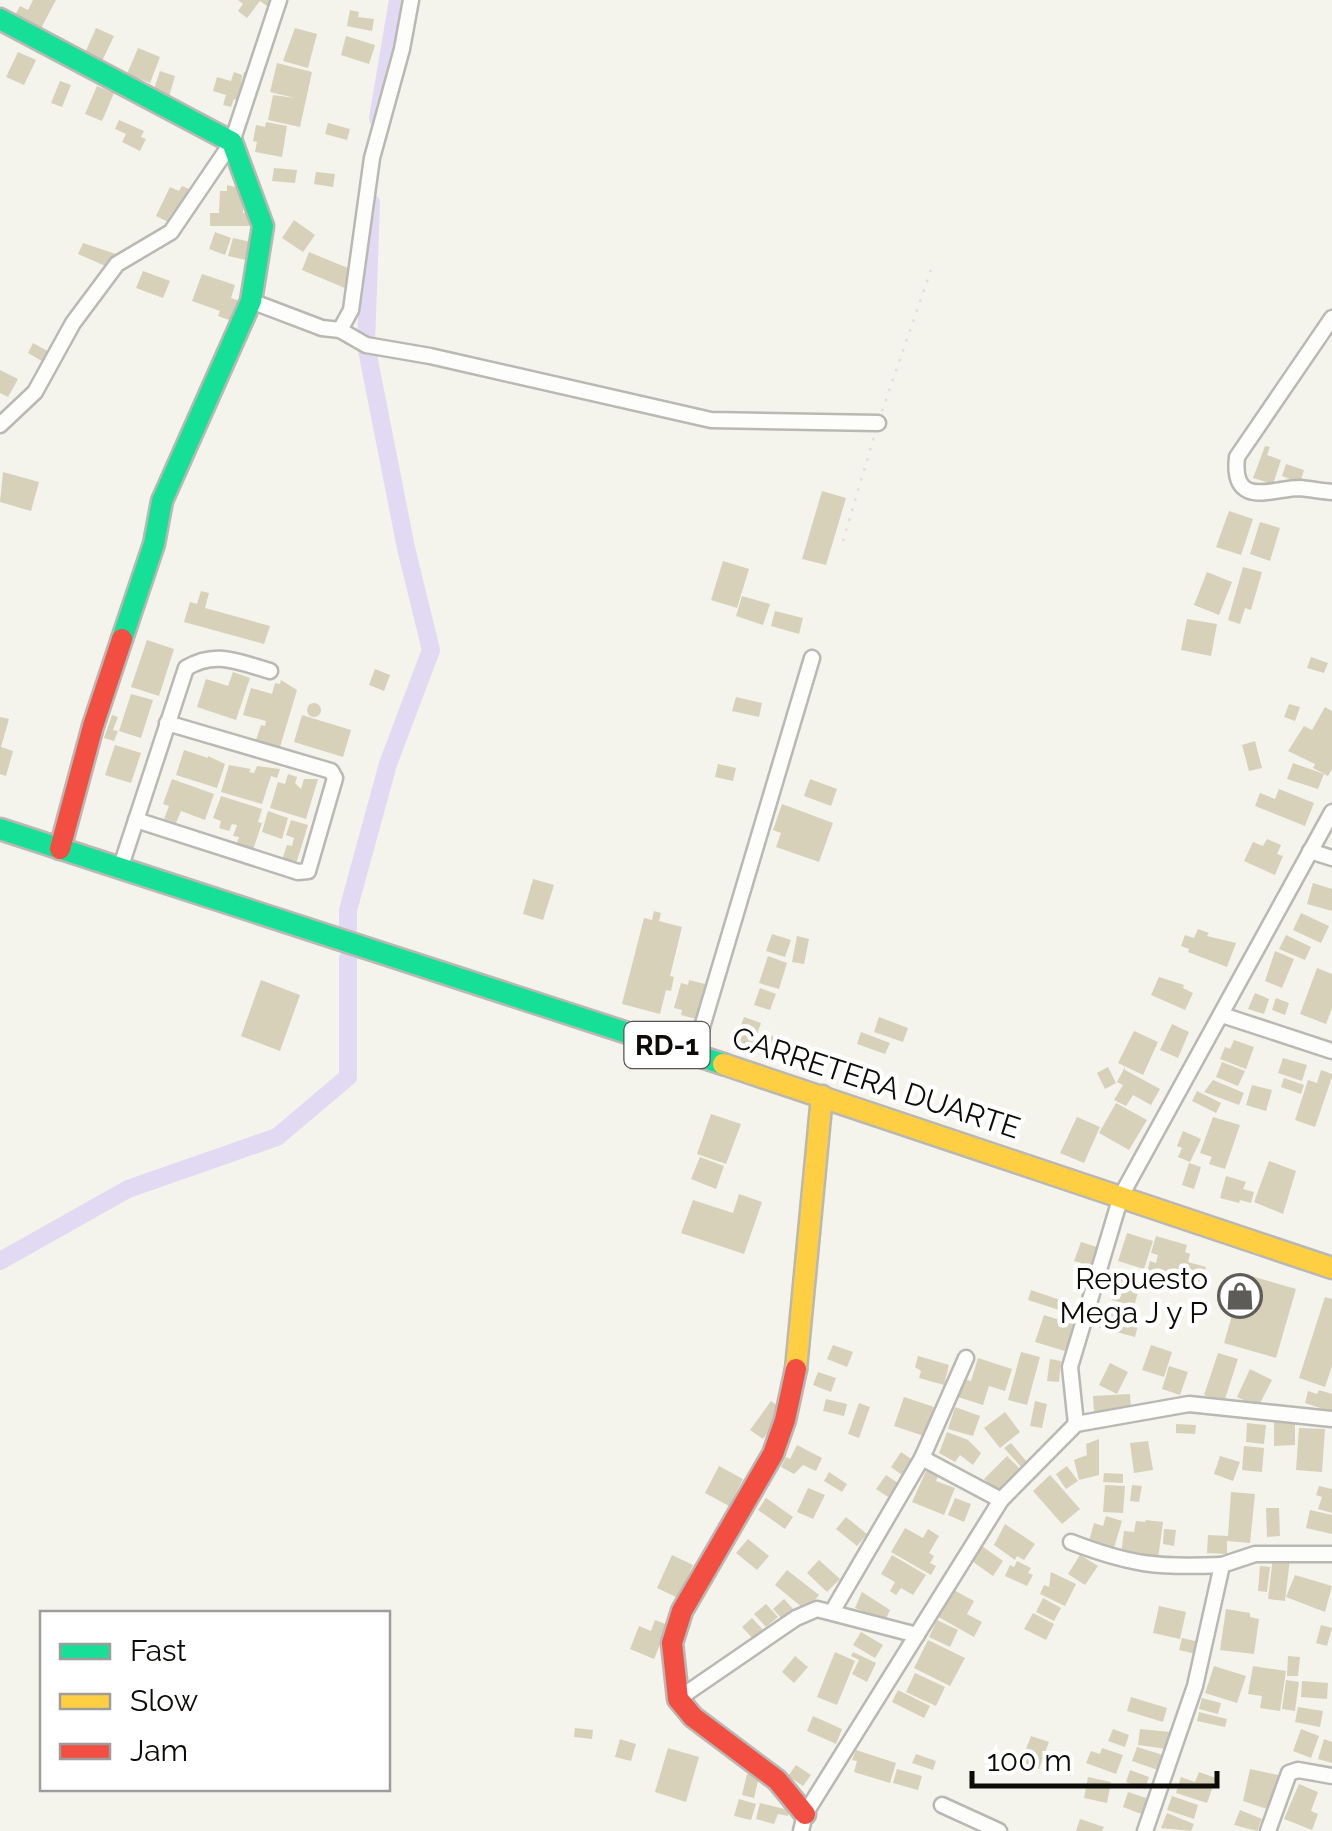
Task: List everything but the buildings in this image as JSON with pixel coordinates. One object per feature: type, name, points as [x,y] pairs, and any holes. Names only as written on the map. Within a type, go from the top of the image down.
[{"type":"street","points":[[0,425],[35,392],[73,322],[118,264],[171,232],[232,142],[279,0]]},
{"type":"street","points":[[340,330],[351,310],[372,158],[402,49],[411,0]]},
{"type":"street","points":[[0,19],[232,142],[263,226],[251,301],[162,501],[154,544],[93,726],[60,849]]},
{"type":"street","points":[[251,301],[322,328],[340,330],[366,345],[711,420],[878,422]]},
{"type":"street","points":[[1332,318],[1238,457],[1236,470],[1245,487],[1263,496],[1296,488],[1332,492]]},
{"type":"street","points":[[120,870],[186,668],[204,658],[228,659],[270,672]]},
{"type":"street","points":[[694,1054],[812,658]]},
{"type":"street","points":[[136,820],[298,872],[308,871],[335,778],[331,771],[167,723]]},
{"type":"street","points":[[1076,1424],[1070,1367],[1122,1196],[1332,812]]},
{"type":"street","name":"CARRETERA DUARTE","points":[[0,829],[822,1096],[1332,1268]]},
{"type":"street","points":[[1310,850],[1332,858]]},
{"type":"street","points":[[1222,1015],[1332,1051]]},
{"type":"street","points":[[822,1096],[796,1372],[785,1420],[773,1454],[682,1610],[672,1643],[678,1700],[693,1717],[776,1780],[803,1822],[1001,1500],[1076,1424],[1189,1404],[1332,1419]]},
{"type":"street","points":[[832,1612],[922,1458],[966,1358]]},
{"type":"street","points":[[922,1458],[1001,1500]]},
{"type":"street","points":[[1071,1542],[1120,1560],[1150,1565],[1222,1565],[1255,1554],[1332,1554]]},
{"type":"street","points":[[1145,1831],[1195,1686],[1222,1565]]},
{"type":"street","points":[[678,1700],[796,1618],[816,1610],[916,1635]]},
{"type":"street","points":[[1268,1831],[1290,1772],[1332,1776]]},
{"type":"street","points":[[942,1805],[999,1831]]},
{"type":"path","points":[[843,542],[878,422],[931,270]]},
{"type":"waterway","points":[[378,118],[398,0]]},
{"type":"waterway","points":[[348,929],[348,910],[388,764],[431,650],[406,548],[366,345],[371,203]]},
{"type":"waterway","points":[[0,1261],[128,1189],[277,1137],[348,1077],[348,959]]},
{"type":"traffic: fast","points":[[0,19],[232,142],[263,226],[251,301],[162,501],[154,544],[122,639]]},
{"type":"traffic: fast","points":[[0,829],[723,1064]]},
{"type":"traffic: slow","points":[[723,1064],[1332,1268]]},
{"type":"traffic: slow","points":[[796,1369],[822,1096]]},
{"type":"traffic: jam","points":[[60,849],[93,726],[122,639]]},
{"type":"traffic: jam","points":[[796,1369],[773,1454],[682,1611],[672,1643],[678,1699],[693,1717],[777,1780],[805,1814]]},
{"type":"place","name":"Repuesto Mega J y P","points":[[1240,1296]]}]
